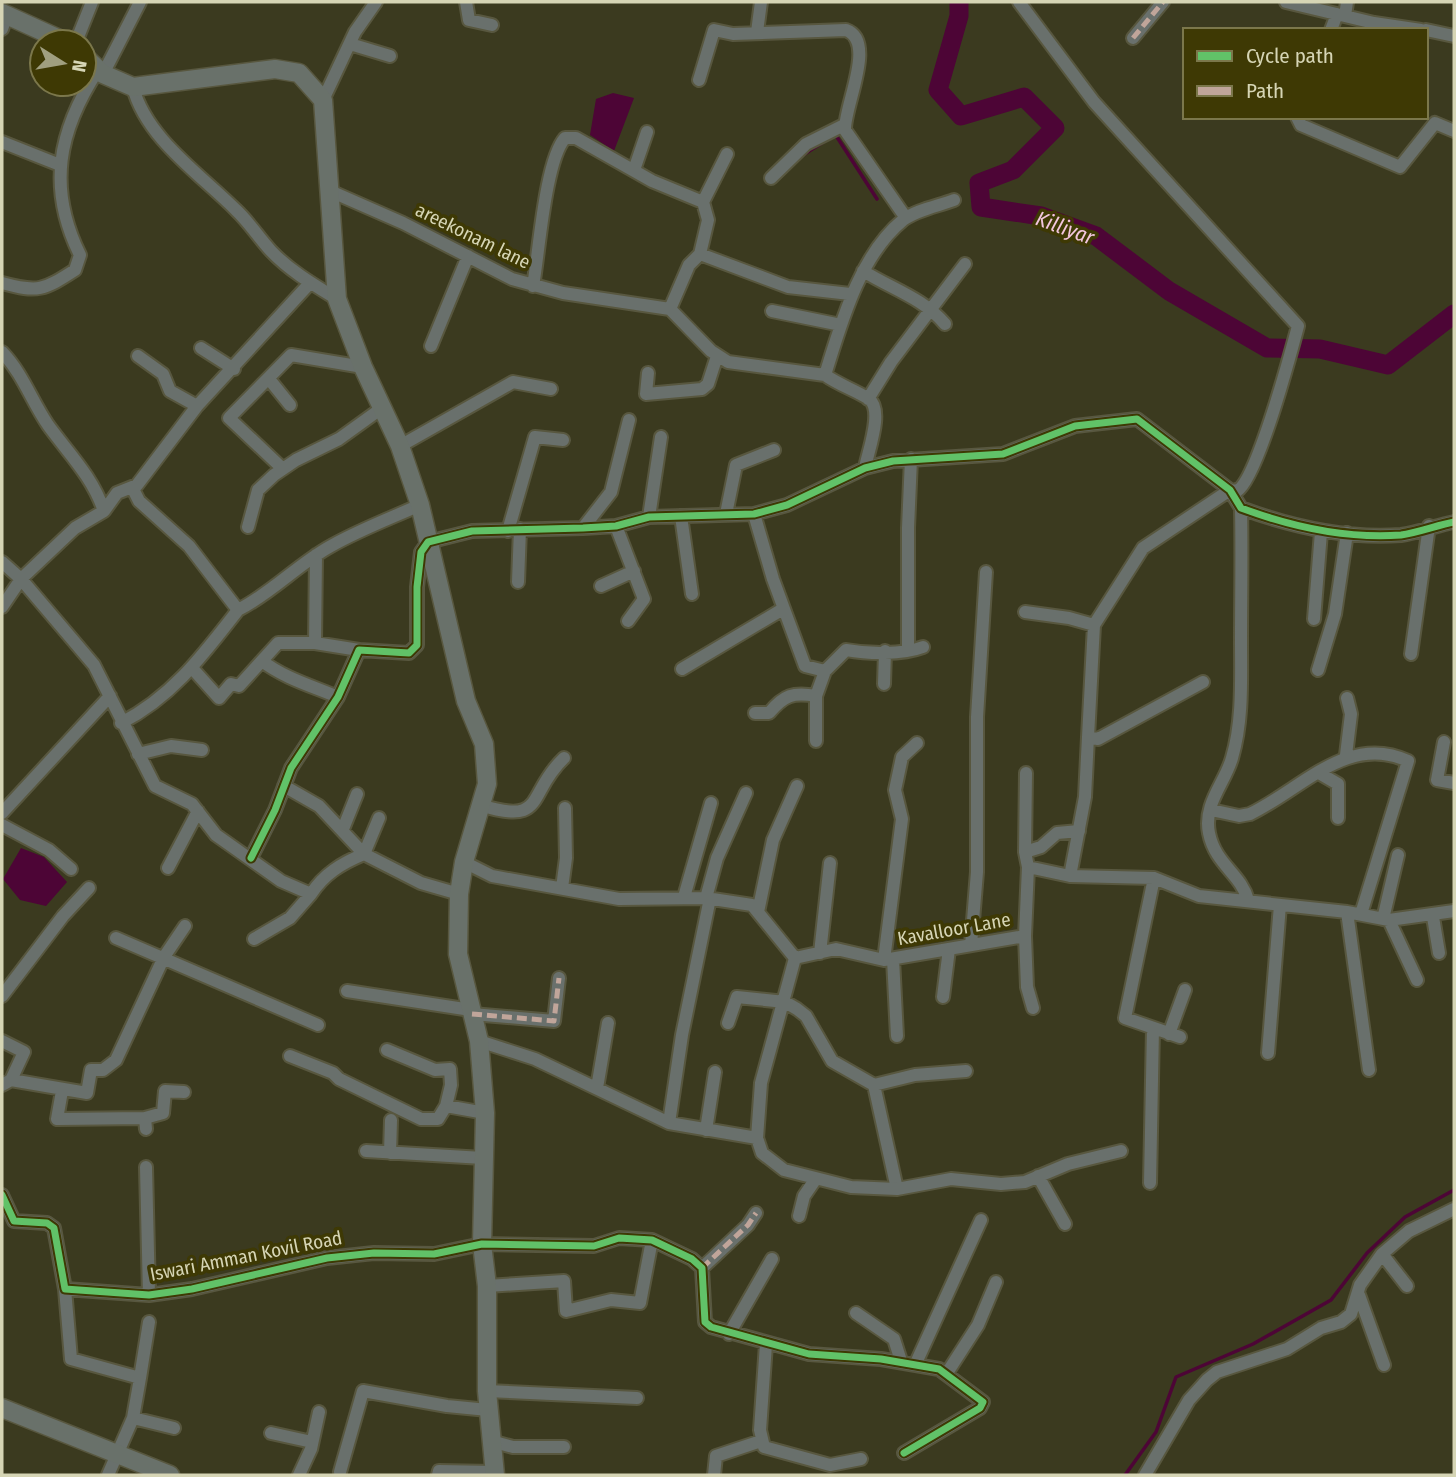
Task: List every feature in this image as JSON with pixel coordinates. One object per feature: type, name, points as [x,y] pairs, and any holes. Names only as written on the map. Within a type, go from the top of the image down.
[{"type":"main road","points":[[3,19],[28,28]]},
{"type":"main road","points":[[98,69],[133,87],[275,69],[299,73],[323,100],[337,299],[363,367],[400,446],[420,505],[466,701],[484,744],[487,784],[464,862],[458,894],[458,954],[479,1041],[485,1113],[482,1244],[487,1286],[488,1410],[495,1474]]},
{"type":"main road","points":[[2,1408],[170,1475]]},
{"type":"street","points":[[82,28],[92,2]]},
{"type":"street","points":[[2,283],[32,291],[49,286],[75,270],[80,255],[64,216],[60,165],[62,147],[72,120],[140,2]]},
{"type":"street","points":[[323,100],[349,44],[373,2]]},
{"type":"street","points":[[466,2],[469,20],[492,25]]},
{"type":"street","points":[[757,32],[761,2]]},
{"type":"street","points":[[192,668],[219,698],[231,684],[239,686],[278,643],[315,643],[359,650],[409,653],[417,645],[418,575],[421,552],[428,542],[472,531],[583,528],[616,526],[649,517],[754,514],[787,505],[865,468],[911,459],[1003,454],[1075,426],[1137,419],[1230,489],[1237,491],[1243,487],[1259,456],[1298,326],[1094,102],[1019,2]]},
{"type":"street","points":[[1133,38],[1163,2]]},
{"type":"street","points":[[1286,2],[1413,28]]},
{"type":"street","points":[[1332,28],[1347,2]]},
{"type":"street","points":[[699,80],[714,30],[733,34],[846,30],[856,35],[860,56],[844,125],[846,134],[906,218]]},
{"type":"street","points":[[1428,31],[1454,36]]},
{"type":"street","points":[[349,44],[390,56]]},
{"type":"street","points":[[133,87],[137,104],[155,131],[240,213],[272,252],[310,283],[337,299]]},
{"type":"street","points":[[1298,119],[1301,125],[1400,167],[1435,122],[1454,131]]},
{"type":"street","points":[[771,178],[806,144],[844,125]]},
{"type":"street","points":[[634,170],[647,132]]},
{"type":"street","points":[[533,286],[547,192],[565,138],[576,138],[634,170],[703,202]]},
{"type":"street","points":[[2,142],[60,165]]},
{"type":"street","points":[[727,154],[703,202],[708,220],[700,254],[689,265],[670,309],[714,354],[728,362],[825,375],[844,389],[868,399],[878,416],[865,468]]},
{"type":"street","name":"areekonam lane","points":[[330,191],[533,286],[670,309]]},
{"type":"street","points":[[825,375],[850,294],[863,271],[906,218],[954,200]]},
{"type":"street","points":[[700,254],[788,287],[850,294]]},
{"type":"street","points":[[431,346],[468,256]]},
{"type":"street","points":[[868,399],[891,362],[965,264]]},
{"type":"street","points":[[863,271],[932,308],[946,324]]},
{"type":"street","points":[[2,607],[21,579],[75,528],[104,511],[117,493],[132,489],[197,406],[234,369],[271,323],[310,283]]},
{"type":"street","points":[[772,311],[841,325]]},
{"type":"street","points":[[201,348],[234,369]]},
{"type":"street","points":[[2,352],[26,382],[48,424],[90,478],[104,511]]},
{"type":"street","points":[[648,373],[646,394],[702,388],[708,384],[714,354]]},
{"type":"street","points":[[283,469],[229,418],[291,355],[363,367]]},
{"type":"street","points":[[138,356],[163,374],[170,391],[197,406]]},
{"type":"street","points":[[269,379],[290,405]]},
{"type":"street","points":[[400,446],[513,382],[551,390]]},
{"type":"street","points":[[248,527],[258,490],[283,469],[339,439],[382,408]]},
{"type":"street","points":[[583,528],[611,492],[629,420]]},
{"type":"street","points":[[518,582],[514,530],[535,437],[563,440]]},
{"type":"street","points":[[649,517],[662,437]]},
{"type":"street","points":[[726,514],[736,465],[774,450]]},
{"type":"street","points":[[908,650],[911,459]]},
{"type":"street","points":[[132,489],[139,501],[189,546],[238,610]]},
{"type":"street","points":[[1230,489],[1241,508],[1242,693],[1232,761],[1212,800],[1208,832],[1225,869],[1243,884],[1248,900]]},
{"type":"street","points":[[1070,876],[1085,797],[1094,625],[1143,548],[1230,489]]},
{"type":"street","points":[[121,723],[155,704],[192,668],[238,610],[316,555],[420,505]]},
{"type":"street","points":[[1241,508],[1321,532],[1405,534],[1454,522]]},
{"type":"street","points":[[754,514],[783,609],[805,666],[825,671]]},
{"type":"street","points":[[681,516],[692,594]]},
{"type":"street","points":[[616,526],[644,599],[628,621]]},
{"type":"street","points":[[1411,654],[1429,526]]},
{"type":"street","points":[[1314,619],[1321,532]]},
{"type":"street","points":[[1318,670],[1335,614],[1347,533]]},
{"type":"street","points":[[315,643],[316,555]]},
{"type":"street","points":[[2,562],[21,579],[94,665],[155,786],[177,796],[198,811],[216,835],[281,881],[311,894]]},
{"type":"street","points":[[601,586],[634,571]]},
{"type":"street","points":[[971,945],[977,872],[977,717],[986,572]]},
{"type":"street","points":[[682,668],[783,609]]},
{"type":"street","points":[[1025,612],[1069,618],[1094,625]]},
{"type":"street","points":[[816,741],[816,696],[825,671],[846,650],[885,651],[923,647]]},
{"type":"street","points":[[251,858],[291,768],[338,697],[359,650]]},
{"type":"street","points":[[884,684],[885,651]]},
{"type":"street","points":[[262,662],[279,674],[301,680],[338,697]]},
{"type":"street","points":[[1088,737],[1098,739],[1203,682]]},
{"type":"street","points":[[755,713],[769,713],[781,699],[797,693],[816,696]]},
{"type":"street","points":[[2,813],[110,696]]},
{"type":"street","points":[[1346,755],[1351,714],[1347,698]]},
{"type":"street","points":[[1444,742],[1437,780],[1454,783]]},
{"type":"street","points":[[897,1036],[888,959],[902,819],[895,790],[902,757],[917,743]]},
{"type":"street","points":[[138,754],[171,746],[202,750]]},
{"type":"street","points":[[1211,810],[1239,816],[1250,814],[1346,755],[1389,752],[1408,761],[1354,913],[1368,1070]]},
{"type":"street","points":[[480,805],[511,814],[530,807],[554,768],[565,758]]},
{"type":"street","name":"Kavalloor Lane","points":[[795,958],[836,949],[888,959],[1025,936],[1028,867],[1025,852],[1026,773]]},
{"type":"street","points":[[1319,773],[1338,783],[1338,818]]},
{"type":"street","points":[[284,786],[319,806],[364,854],[421,883],[458,894]]},
{"type":"street","points":[[758,912],[773,840],[797,786]]},
{"type":"street","points":[[669,1124],[680,1046],[708,898],[718,858],[746,793]]},
{"type":"street","points":[[343,830],[357,794]]},
{"type":"street","points":[[684,897],[711,803]]},
{"type":"street","points":[[562,888],[566,858],[565,808]]},
{"type":"street","points":[[168,868],[198,811]]},
{"type":"street","points":[[254,939],[290,918],[319,882],[340,865],[364,854],[379,818]]},
{"type":"street","points":[[2,825],[49,850],[71,869]]},
{"type":"street","points":[[1025,852],[1041,847],[1057,832],[1079,831]]},
{"type":"street","points":[[1398,855],[1386,920],[1418,980]]},
{"type":"street","points":[[464,862],[492,876],[619,899],[708,898],[752,905],[795,958],[761,1083],[757,1138],[762,1153],[784,1170],[851,1187],[897,1189],[951,1178],[1001,1184],[1025,1182],[1068,1164],[1121,1151]]},
{"type":"street","points":[[820,953],[831,863]]},
{"type":"street","points":[[1028,867],[1070,876],[1154,878],[1199,897],[1354,913],[1386,920],[1433,917],[1454,911]]},
{"type":"street","points":[[1154,878],[1125,1018],[1175,1035],[1185,990]]},
{"type":"street","points":[[2,996],[63,916],[89,888]]},
{"type":"street","points":[[1268,1054],[1280,905]]},
{"type":"street","points":[[1433,917],[1439,953]]},
{"type":"street","points":[[2,1041],[24,1052],[6,1083],[87,1093],[91,1070],[103,1070],[116,1060],[164,957],[185,926]]},
{"type":"street","points":[[1025,936],[1027,987],[1032,1008]]},
{"type":"street","points":[[116,938],[318,1025]]},
{"type":"street","points":[[943,997],[949,949]]},
{"type":"street","points":[[347,991],[472,1012],[554,1021],[559,978]]},
{"type":"street","points":[[728,1023],[737,997],[785,1002],[806,1016],[832,1061],[874,1085],[915,1075],[966,1071]]},
{"type":"street","points":[[597,1087],[608,1023]]},
{"type":"street","points":[[1150,1184],[1153,1028]]},
{"type":"street","points":[[479,1041],[512,1050],[597,1087],[669,1124],[757,1138]]},
{"type":"street","points":[[290,1056],[333,1073],[339,1079],[421,1119],[438,1119],[446,1106],[452,1084],[450,1069],[435,1070],[387,1050]]},
{"type":"street","points":[[706,1129],[715,1072]]},
{"type":"street","points":[[874,1085],[897,1189]]},
{"type":"street","points":[[62,1091],[57,1119],[146,1124],[163,1113],[165,1091],[184,1092]]},
{"type":"street","points":[[446,1106],[485,1113]]},
{"type":"street","points":[[390,1153],[391,1120]]},
{"type":"street","points":[[366,1152],[484,1158]]},
{"type":"street","points":[[146,1167],[149,1295]]},
{"type":"street","points":[[1038,1176],[1065,1224]]},
{"type":"street","points":[[799,1216],[804,1196],[815,1180]]},
{"type":"street","points":[[2,1195],[14,1221],[47,1223],[54,1228],[65,1289],[71,1359],[140,1378]]},
{"type":"street","points":[[1145,1475],[1189,1400],[1207,1380],[1217,1372],[1287,1349],[1321,1328],[1341,1322],[1351,1314],[1359,1295],[1360,1284],[1382,1254],[1409,1231],[1454,1209]]},
{"type":"street","points":[[702,1268],[748,1225],[756,1213]]},
{"type":"street","points":[[916,1363],[981,1220]]},
{"type":"street","name":"Iswari Amman Kovil Road","points":[[65,1289],[149,1295],[192,1289],[327,1258],[374,1253],[434,1254],[482,1244],[594,1246],[619,1238],[652,1240]]},
{"type":"street","points":[[487,1286],[564,1281],[566,1311],[611,1300],[640,1303],[652,1240],[692,1259],[702,1268],[705,1322],[729,1334],[809,1354],[916,1363],[947,1373],[983,1402],[980,1408],[904,1453]]},
{"type":"street","points":[[1382,1254],[1407,1286]]},
{"type":"street","points":[[729,1334],[772,1259]]},
{"type":"street","points":[[947,1373],[978,1325],[996,1282]]},
{"type":"street","points":[[1359,1295],[1384,1365]]},
{"type":"street","points":[[856,1313],[894,1339],[901,1361]]},
{"type":"street","points":[[108,1475],[133,1418],[149,1322]]},
{"type":"street","points":[[766,1344],[761,1391],[761,1440],[769,1449],[830,1465],[861,1459]]},
{"type":"street","points":[[340,1472],[363,1391],[447,1406],[488,1410]]},
{"type":"street","points":[[487,1391],[637,1398]]},
{"type":"street","points":[[299,1475],[312,1442],[319,1412]]},
{"type":"street","points":[[133,1418],[174,1428]]},
{"type":"street","points":[[271,1433],[312,1442]]},
{"type":"street","points":[[714,1475],[716,1456],[761,1440]]},
{"type":"street","points":[[491,1441],[513,1447],[564,1447]]},
{"type":"street","points":[[438,1475],[439,1471],[495,1474]]},
{"type":"shaded area","points":[[613,93],[634,98],[614,151],[590,135],[596,99]]},
{"type":"shaded area","points":[[21,848],[44,857],[67,882],[46,906],[20,900],[3,879]]},
{"type":"waterway","name":"Killiyar","points":[[959,2],[959,16],[938,90],[961,116],[1024,97],[1055,128],[1013,170],[979,183],[981,207],[1041,216],[1096,236],[1169,291],[1267,348],[1320,349],[1388,365],[1454,314]]},
{"type":"waterway","points":[[835,134],[877,199]]},
{"type":"waterway","points":[[803,155],[828,139]]},
{"type":"waterway","points":[[1125,1475],[1156,1432],[1176,1377],[1253,1344],[1331,1300],[1367,1253],[1405,1217],[1454,1190]]},
{"type":"marked path","points":[[1133,38],[1163,2]]},
{"type":"marked path","points":[[472,1014],[554,1021],[559,978]]},
{"type":"marked path","points":[[702,1268],[748,1225],[756,1213]]},
{"type":"cycle path","points":[[251,858],[275,810],[291,768],[338,697],[359,650],[409,653],[417,645],[417,587],[421,552],[428,542],[472,531],[583,528],[616,526],[649,517],[754,514],[787,505],[865,468],[893,461],[1003,454],[1075,426],[1137,419],[1230,490],[1241,508],[1260,515],[1320,530],[1380,536],[1414,533],[1454,522]]},
{"type":"cycle path","points":[[2,1195],[14,1221],[47,1223],[54,1228],[65,1289],[149,1295],[192,1289],[327,1258],[374,1253],[434,1254],[482,1244],[594,1246],[619,1238],[652,1240],[692,1259],[702,1268],[705,1322],[711,1327],[809,1354],[881,1359],[939,1369],[983,1402],[980,1408],[904,1453]]}]
